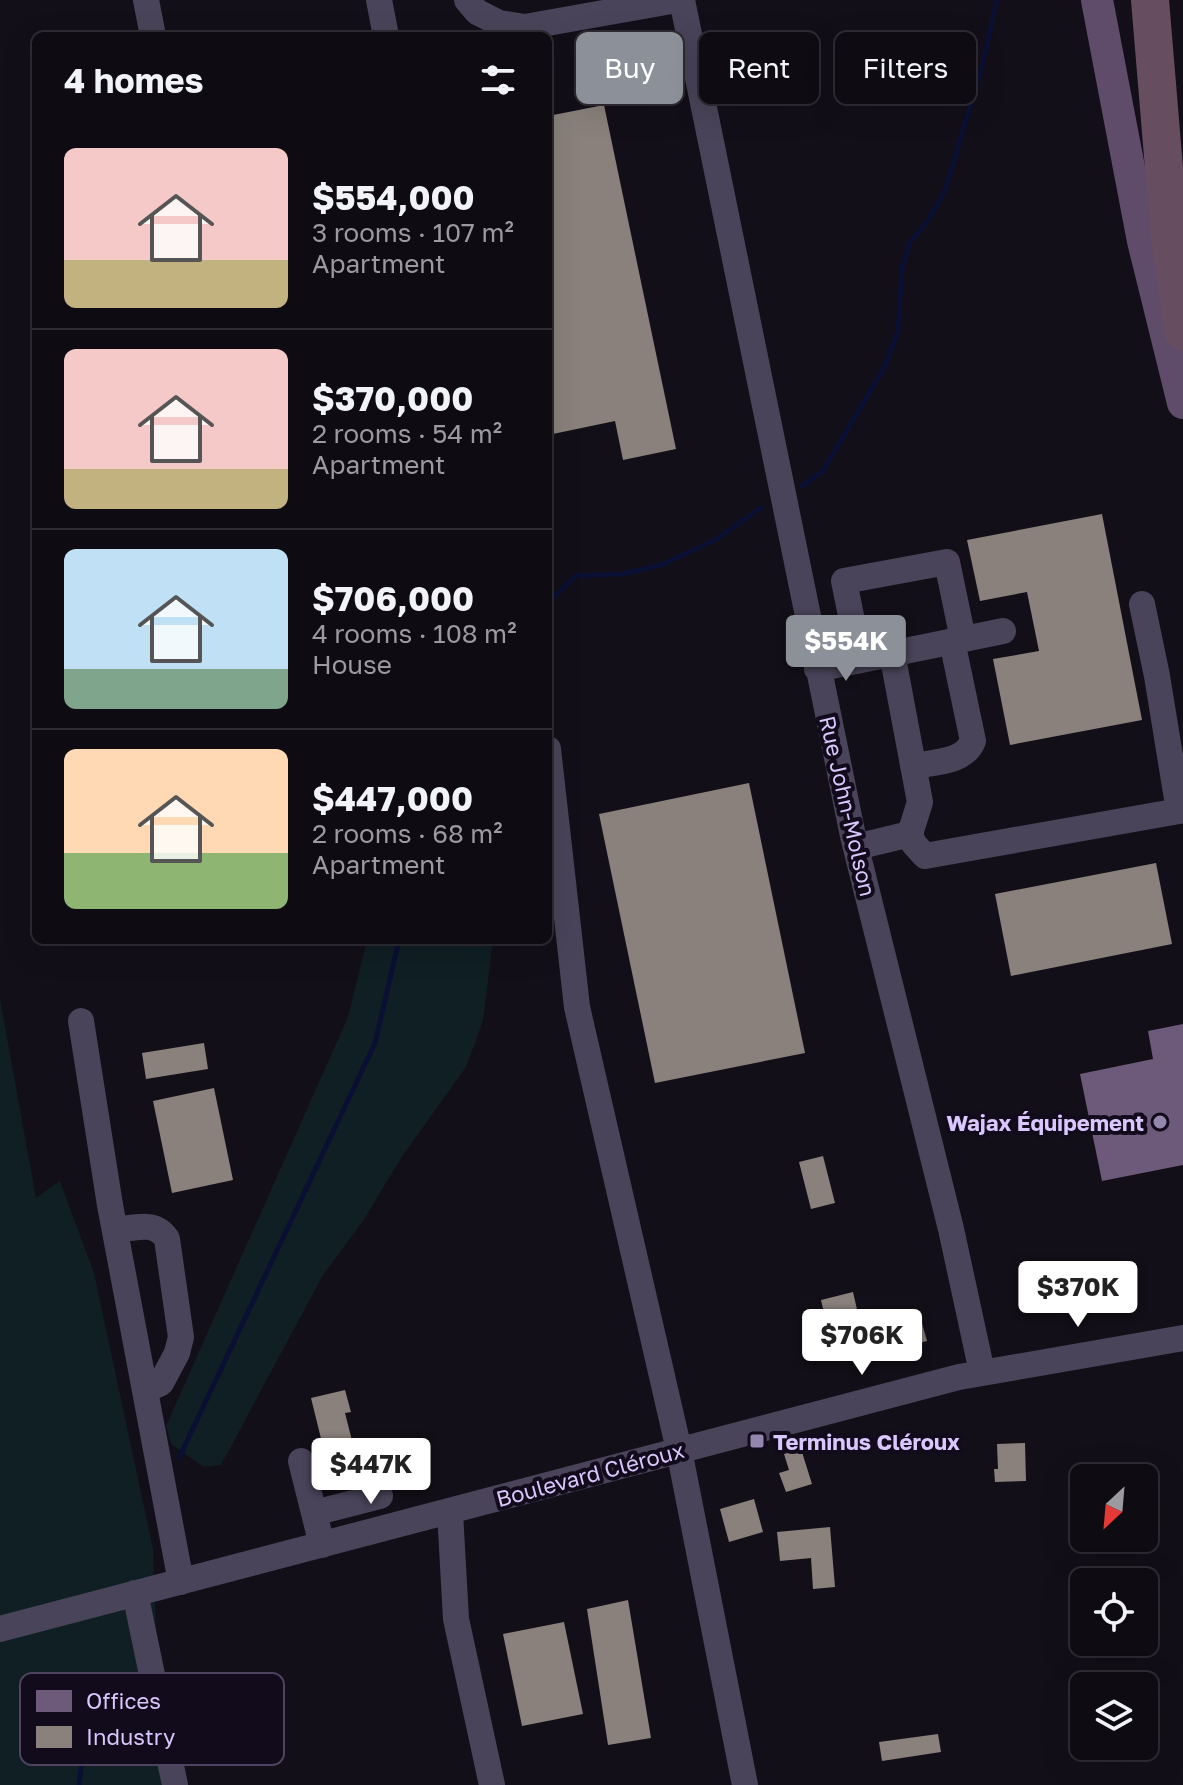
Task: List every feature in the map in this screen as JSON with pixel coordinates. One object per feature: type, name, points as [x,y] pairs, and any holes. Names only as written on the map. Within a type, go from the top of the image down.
[{"type":"highway","points":[[1153,0],[1183,123]]},
{"type":"highway","points":[[1153,0],[1170,240],[1183,331]]},
{"type":"main road","points":[[1097,0],[1143,241],[1183,403]]},
{"type":"street","points":[[146,0],[152,32]]},
{"type":"street","points":[[379,0],[385,32]]},
{"type":"street","points":[[467,0],[477,12],[499,23],[525,27],[680,0]]},
{"type":"street","name":"Rue John-Molson","points":[[680,0],[856,847],[951,1229],[982,1372]]},
{"type":"street","points":[[860,660],[844,581],[947,562],[973,741],[970,750],[959,757],[913,766]]},
{"type":"street","points":[[892,653],[920,802],[910,834],[925,856],[1179,811],[1142,604]]},
{"type":"street","points":[[817,669],[1003,631]]},
{"type":"street","points":[[552,785],[577,1007],[679,1450],[745,1785]]},
{"type":"street","points":[[856,847],[910,834]]},
{"type":"street","points":[[81,1021],[115,1230],[181,1582]]},
{"type":"street","points":[[115,1230],[154,1226],[167,1239],[181,1337],[177,1353],[161,1383],[145,1390]]},
{"type":"street","name":"Boulevard Cléroux","points":[[0,1629],[982,1372],[1183,1338]]},
{"type":"street","points":[[301,1461],[322,1545]]},
{"type":"street","points":[[314,1513],[380,1496]]},
{"type":"street","points":[[450,1512],[456,1619],[492,1785]]},
{"type":"street","points":[[135,1593],[152,1673]]},
{"type":"street","points":[[171,1765],[175,1785]]},
{"type":"shaded area","points":[[366,944],[493,944],[483,1021],[466,1067],[323,1275],[221,1465],[204,1467],[171,1444],[166,1426],[348,1017]]},
{"type":"shaded area","points":[[0,999],[36,1198],[60,1181],[94,1273],[153,1549],[157,1673],[20,1673],[20,1765],[160,1765],[161,1785],[0,1785]]},
{"type":"building: Offices","points":[[1183,1024],[1183,1165],[1102,1181],[1080,1074],[1153,1059],[1148,1031]]},
{"type":"building: Industry","points":[[604,105],[676,449],[623,460],[615,421],[552,434],[552,115]]},
{"type":"building: Industry","points":[[1102,514],[1142,720],[1010,745],[993,659],[1039,651],[1027,592],[980,601],[967,540]]},
{"type":"building: Industry","points":[[749,783],[805,1053],[655,1083],[599,814]]},
{"type":"building: Industry","points":[[1156,863],[1172,944],[1011,976],[995,894]]},
{"type":"building: Industry","points":[[204,1043],[208,1069],[146,1079],[142,1053]]},
{"type":"building: Industry","points":[[214,1088],[233,1180],[172,1193],[153,1101]]},
{"type":"building: Industry","points":[[823,1156],[835,1203],[811,1209],[799,1162]]},
{"type":"building: Industry","points":[[853,1292],[862,1331],[830,1338],[821,1300]]},
{"type":"building: Industry","points":[[920,1316],[927,1341],[883,1353],[876,1328]]},
{"type":"building: Industry","points":[[345,1390],[351,1412],[345,1413],[360,1472],[331,1479],[311,1398]]},
{"type":"building: Industry","points":[[1025,1443],[1026,1481],[995,1482],[997,1444]]},
{"type":"building: Industry","points":[[801,1449],[812,1484],[786,1492],[779,1473],[789,1470],[784,1454]]},
{"type":"building: Industry","points":[[754,1499],[763,1532],[729,1542],[720,1509]]},
{"type":"building: Industry","points":[[830,1527],[835,1587],[813,1589],[811,1558],[780,1561],[777,1532]]},
{"type":"building: Industry","points":[[628,1600],[651,1738],[608,1745],[587,1609]]},
{"type":"building: Industry","points":[[564,1622],[583,1714],[522,1726],[503,1634]]},
{"type":"building: Industry","points":[[938,1734],[941,1752],[882,1761],[879,1742]]},
{"type":"waterway","points":[[802,486],[822,472],[883,370],[898,332],[902,268],[910,242],[929,219],[945,190],[981,71],[997,0]]},
{"type":"waterway","points":[[552,598],[576,576],[622,574],[661,565],[715,540],[761,508]]},
{"type":"waterway","points":[[179,1458],[375,1043],[398,944]]},
{"type":"waterway","points":[[79,1785],[82,1765]]},
{"type":"place","name":"Wajax Équipement","points":[[1160,1122]]},
{"type":"place","name":"Terminus Cléroux","points":[[757,1441]]}]
